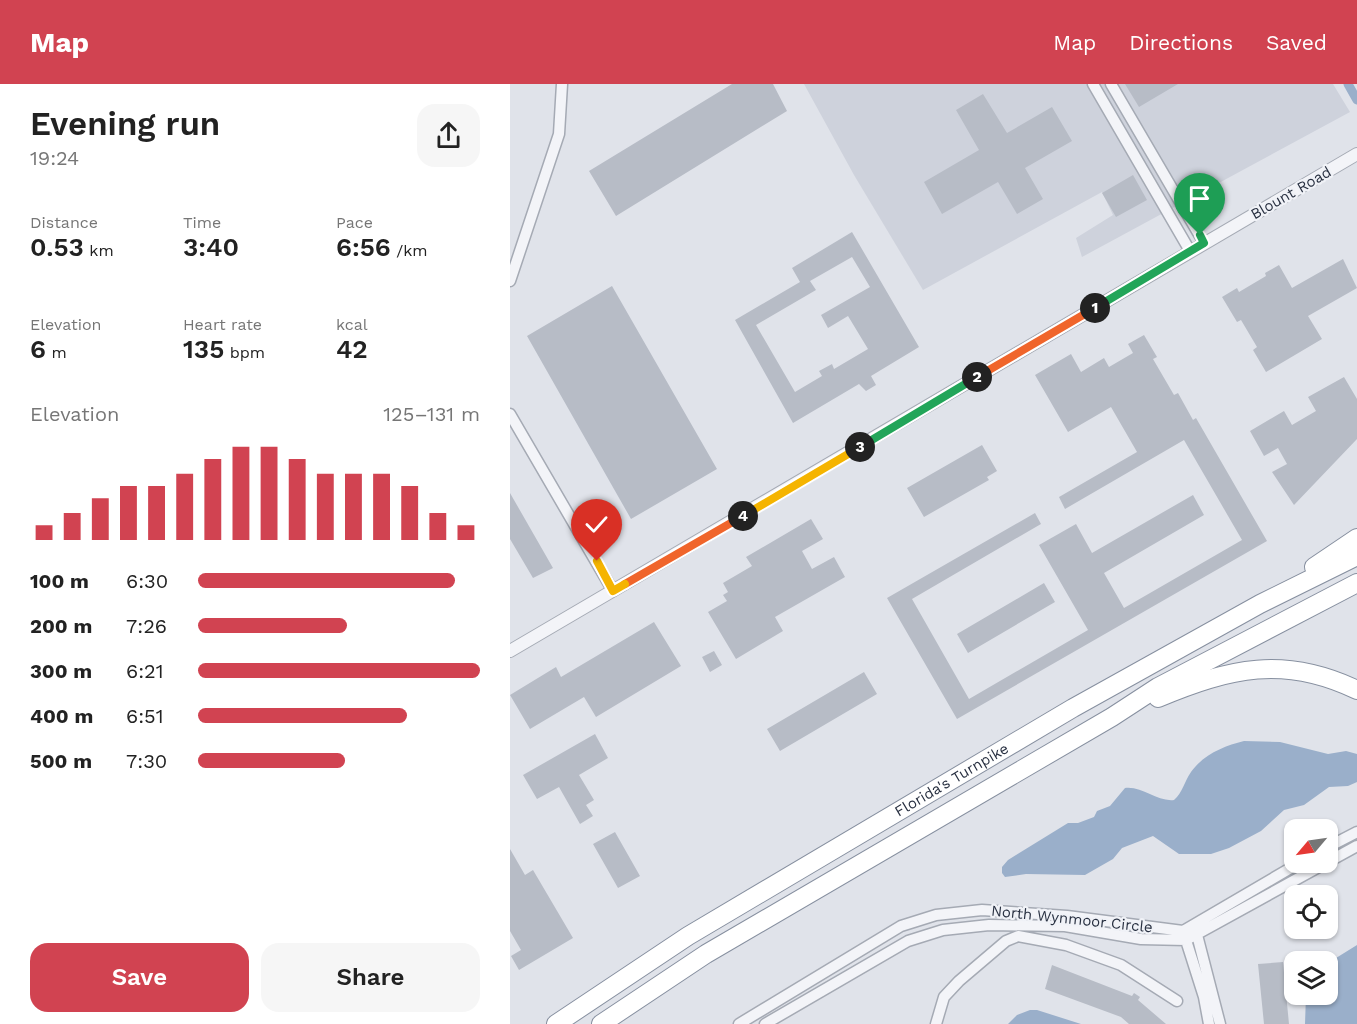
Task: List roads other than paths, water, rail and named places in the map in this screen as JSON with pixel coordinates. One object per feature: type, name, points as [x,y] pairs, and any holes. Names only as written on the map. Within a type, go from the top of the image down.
[{"type":"highway","points":[[1260,604],[1357,538]]},
{"type":"highway","name":"Florida's Turnpike","points":[[556,1024],[688,936],[1073,708],[1260,604],[1357,556]]},
{"type":"highway","name":"Florida's Turnpike","points":[[602,1024],[706,954],[1112,717],[1158,687],[1357,583]]},
{"type":"highway","points":[[1112,717],[1222,674],[1263,667],[1300,670],[1335,679],[1357,690]]},
{"type":"street","points":[[510,281],[559,134],[562,84]]},
{"type":"street","points":[[1093,84],[1190,251]]},
{"type":"street","points":[[1110,84],[1204,243]]},
{"type":"street","name":"Blount Road","points":[[510,651],[1357,154]]},
{"type":"street","points":[[510,414],[613,591]]},
{"type":"street","points":[[1338,842],[1357,832]]},
{"type":"street","points":[[1209,1024],[1184,935],[1196,931],[1357,846]]},
{"type":"street","points":[[1196,931],[1284,873]]},
{"type":"street","name":"North Wynmoor Circle","points":[[739,1024],[910,923],[936,915],[982,910],[1184,935]]},
{"type":"street","points":[[1061,944],[1066,921]]},
{"type":"street","name":"North Wynmoor Circle","points":[[765,1024],[908,941],[934,933],[989,925],[1066,921]]},
{"type":"street","points":[[1196,931],[1220,1024]]},
{"type":"street","points":[[936,1024],[944,998],[1006,941],[1018,936],[1061,944],[1121,965],[1177,1001]]},
{"type":"water","points":[[1244,741],[1280,742],[1328,754],[1346,751],[1357,754],[1357,782],[1348,786],[1329,787],[1304,805],[1284,810],[1261,831],[1229,848],[1211,854],[1179,854],[1153,836],[1122,848],[1113,859],[1085,875],[1026,874],[1005,877],[1002,873],[1002,867],[1008,860],[1068,823],[1078,823],[1094,817],[1097,811],[1110,806],[1125,788],[1138,789],[1162,799],[1174,800],[1191,772],[1202,760],[1222,748]]},
{"type":"water","points":[[1357,945],[1357,1024],[1305,1024],[1306,1005],[1338,1005],[1338,957]]},
{"type":"water","points":[[1037,1010],[1081,1024],[1008,1024],[1017,1015]]},
{"type":"waterway","points":[[1348,84],[1357,100]]}]
